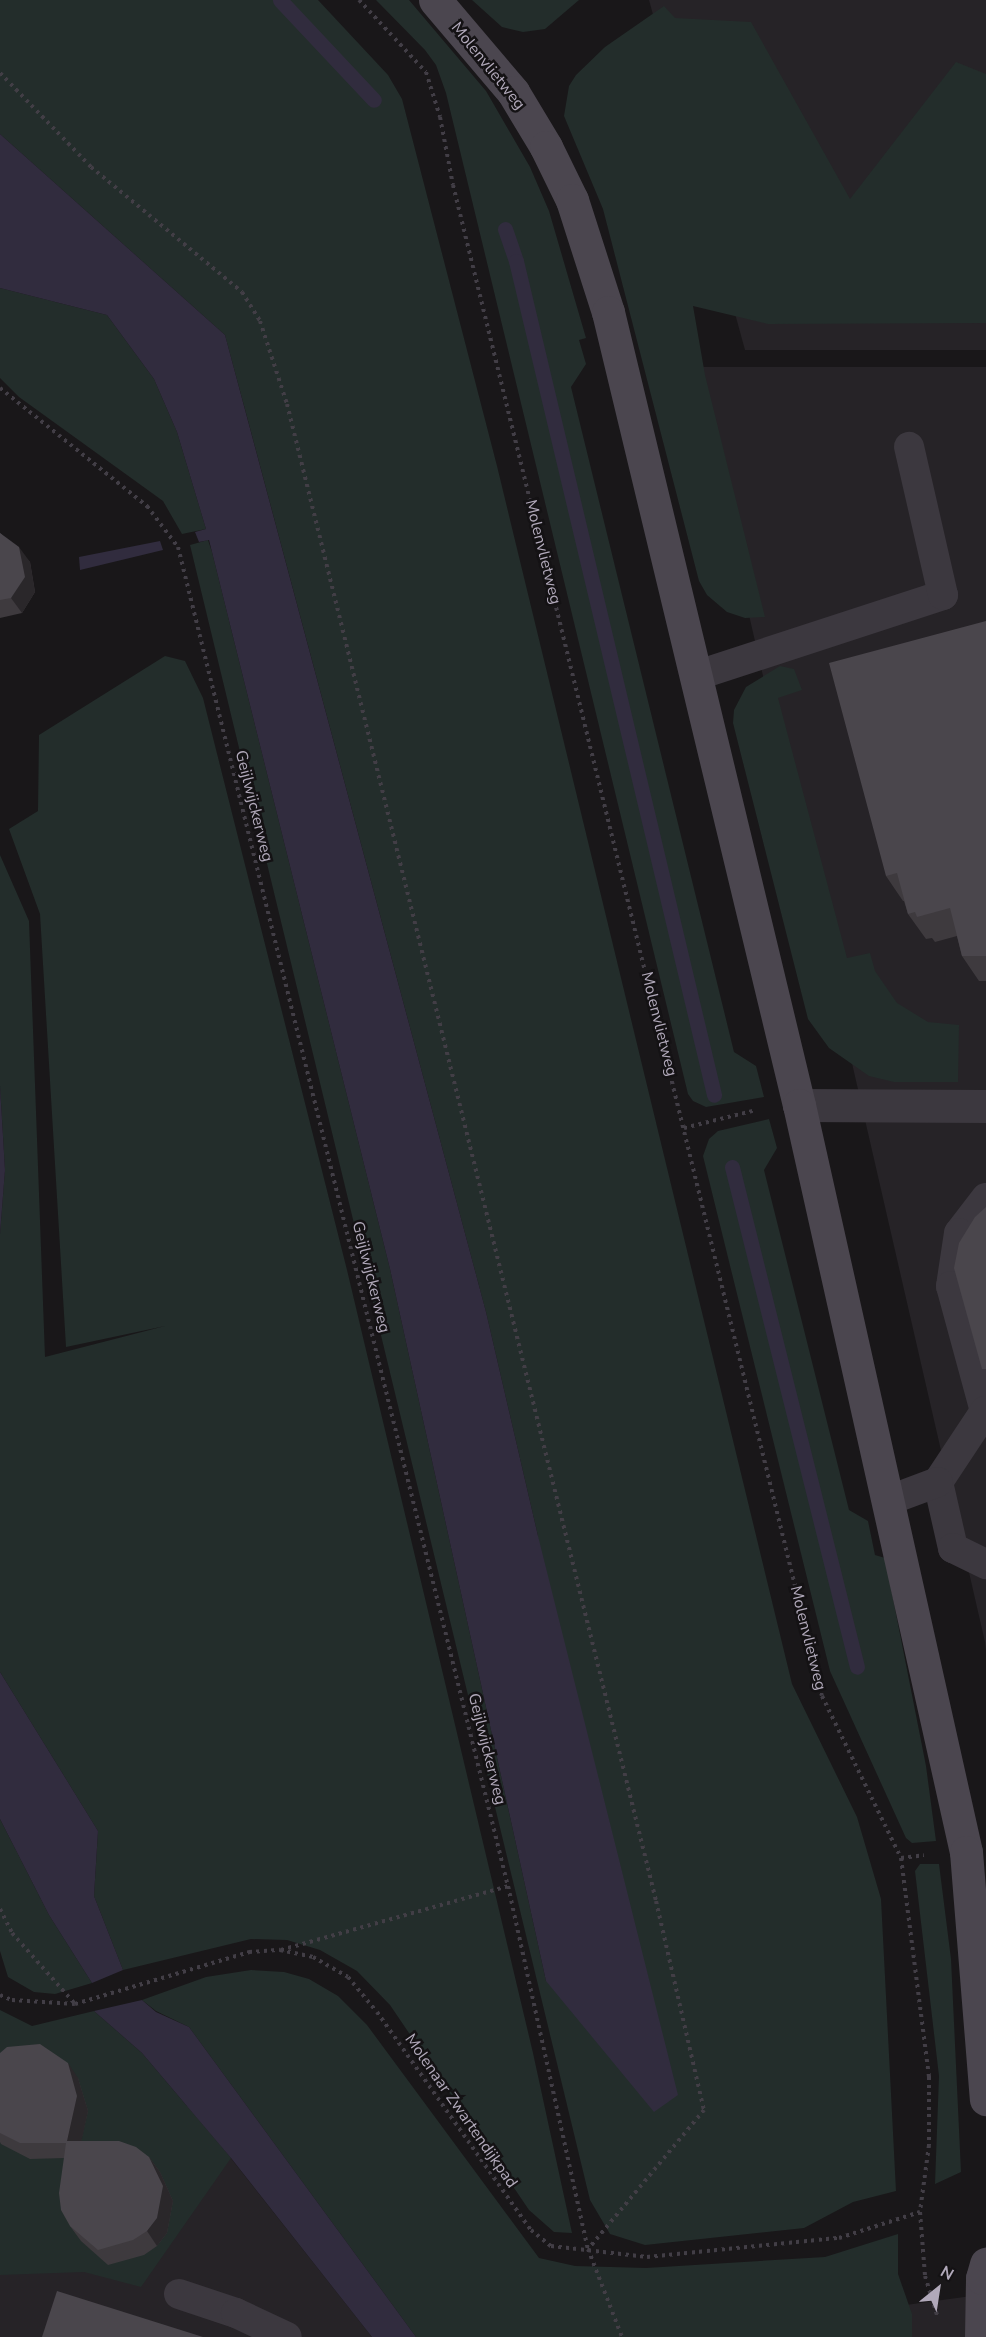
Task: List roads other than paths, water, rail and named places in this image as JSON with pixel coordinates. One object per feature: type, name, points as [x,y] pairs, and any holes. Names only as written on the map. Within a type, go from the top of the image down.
[{"type":"street","name":"Molenvlietweg","points":[[435,0],[513,92],[573,200],[608,312],[800,1105],[887,1501],[976,1853],[986,2099]]},
{"type":"street","points":[[800,1105],[986,1106]]},
{"type":"street","points":[[981,2337],[982,2278],[986,2264]]},
{"type":"lane","points":[[695,676],[943,595],[909,447]]},
{"type":"lane","points":[[887,1501],[938,1482],[985,1411],[951,1286],[959,1233],[986,1198]]},
{"type":"lane","points":[[938,1482],[953,1548],[986,1564]]},
{"type":"lane","points":[[179,2294],[236,2313],[287,2337]]},
{"type":"waterway","points":[[280,0],[374,100]]},
{"type":"waterway","points":[[505,229],[516,261],[714,1095]]},
{"type":"waterway","points":[[732,1167],[857,1667]]}]
